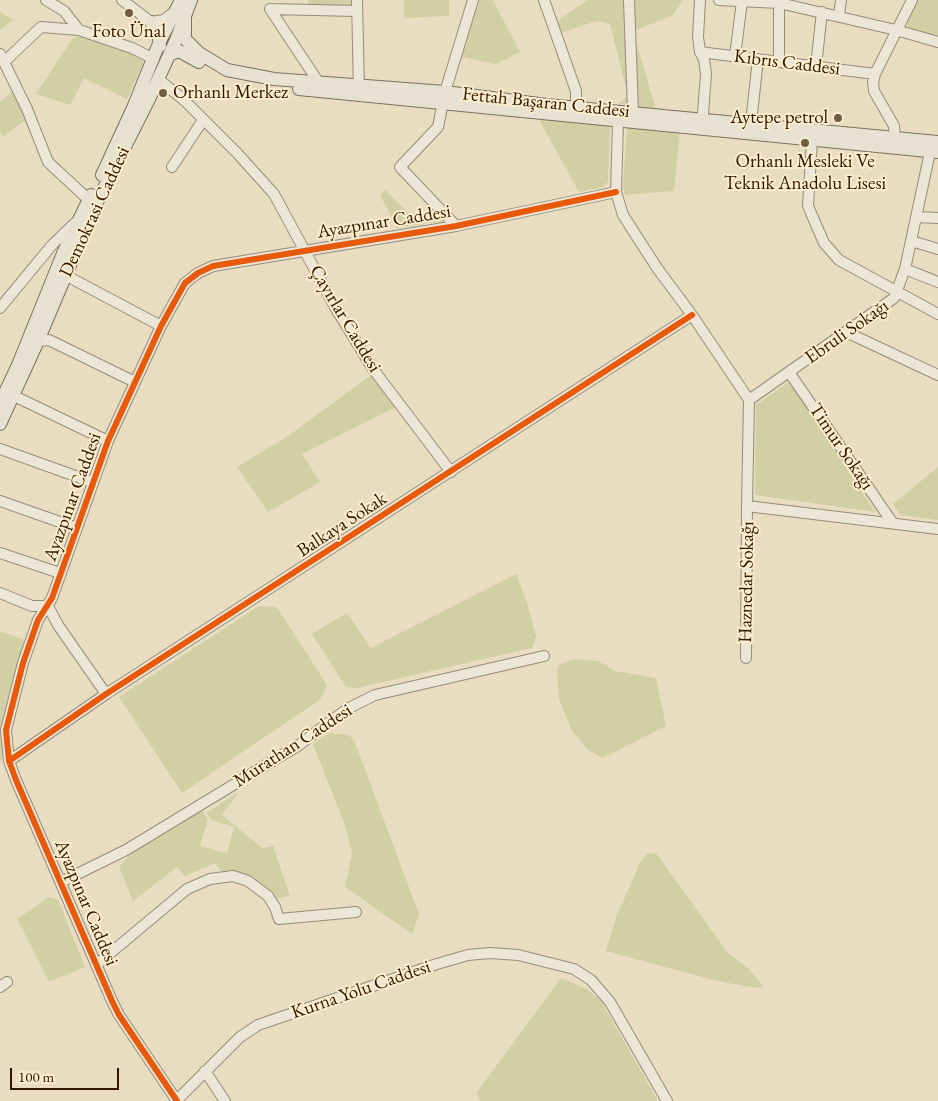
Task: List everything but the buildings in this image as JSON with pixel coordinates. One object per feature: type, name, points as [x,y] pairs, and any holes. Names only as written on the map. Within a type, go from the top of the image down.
[{"type":"main road","name":"Demokrasi Caddesi","points":[[0,403],[18,365],[78,220],[114,151],[160,41],[181,10],[191,0]]},
{"type":"main road","points":[[176,40],[174,26],[181,10]]},
{"type":"main road","name":"Fettah Başaran Caddesi","points":[[181,10],[183,32],[188,44],[226,70],[274,79],[319,82],[359,90]]},
{"type":"main road","points":[[150,22],[158,32],[160,41],[161,74]]},
{"type":"main road","name":"Demokrasi Caddesi","points":[[0,424],[38,341],[94,208],[129,142],[176,40]]},
{"type":"main road","name":"Fettah Başaran Caddesi","points":[[176,40],[188,55],[216,73],[230,78],[277,87],[359,90],[633,112],[702,125],[812,141],[935,149]]},
{"type":"main road","points":[[169,55],[176,50],[188,55]]},
{"type":"main road","name":"Fettah Başaran Caddesi","points":[[444,97],[618,122],[702,125],[751,123],[896,138],[935,149]]},
{"type":"street","points":[[46,0],[64,10],[79,30]]},
{"type":"street","points":[[122,0],[150,22],[164,20],[181,10]]},
{"type":"street","points":[[357,0],[359,90]]},
{"type":"street","points":[[456,226],[400,167],[438,127],[444,97],[473,0]]},
{"type":"street","points":[[544,0],[576,92],[576,107]]},
{"type":"street","points":[[629,0],[633,112]]},
{"type":"street","points":[[700,0],[698,37],[706,74],[702,125]]},
{"type":"street","points":[[719,0],[779,3],[839,16],[938,42]]},
{"type":"street","points":[[839,16],[841,0]]},
{"type":"street","points":[[896,138],[894,126],[874,91],[875,74],[912,0]]},
{"type":"street","points":[[735,56],[742,1]]},
{"type":"street","points":[[779,3],[779,62]]},
{"type":"street","points":[[319,82],[270,9],[358,11]]},
{"type":"street","points":[[816,66],[822,12]]},
{"type":"street","points":[[89,200],[48,162],[27,109],[2,58],[41,27],[79,30],[132,48],[154,59]]},
{"type":"street","name":"Kıbrıs Caddesi","points":[[700,52],[875,74]]},
{"type":"street","points":[[751,123],[758,59]]},
{"type":"street","name":"Çayırlar Caddesi","points":[[161,74],[274,194],[335,307],[373,369],[451,472]]},
{"type":"street","points":[[172,167],[204,120]]},
{"type":"street","points":[[618,122],[616,192],[623,215],[657,268],[692,315],[749,400]]},
{"type":"street","points":[[812,141],[808,206],[818,234],[839,260],[938,314]]},
{"type":"street","name":"Ebruli Sokağı","points":[[749,400],[894,298],[898,292],[905,269],[916,217],[935,149]]},
{"type":"street","name":"Ayazpınar Caddesi","points":[[176,1101],[119,1015],[96,965],[9,761],[6,730],[16,688],[38,620],[48,606],[108,441],[162,326],[180,290],[191,278],[205,268],[456,226],[616,192]]},
{"type":"street","points":[[916,217],[938,218]]},
{"type":"street","points":[[2,302],[52,245],[78,220]]},
{"type":"street","points":[[911,241],[938,249]]},
{"type":"street","points":[[905,269],[938,282]]},
{"type":"street","points":[[65,275],[162,326]]},
{"type":"street","name":"Balkaya Sokak","points":[[9,761],[106,694],[692,315]]},
{"type":"street","points":[[846,332],[938,375]]},
{"type":"street","points":[[38,341],[49,340],[135,382]]},
{"type":"street","name":"Timur Sokağı","points":[[789,372],[892,522]]},
{"type":"street","points":[[14,396],[108,441]]},
{"type":"street","name":"Haznedar Sokağı","points":[[746,658],[749,400]]},
{"type":"street","points":[[0,449],[92,482]]},
{"type":"street","points":[[0,501],[77,528]]},
{"type":"street","points":[[748,506],[938,528]]},
{"type":"street","points":[[0,553],[60,574]]},
{"type":"street","points":[[0,593],[32,606],[48,606],[58,625],[106,694]]},
{"type":"street","name":"Murathan Caddesi","points":[[61,882],[126,850],[299,745],[347,709],[374,694],[544,656]]},
{"type":"street","points":[[96,965],[187,889],[210,879],[233,876],[248,881],[268,896],[275,907],[279,919],[356,912]]},
{"type":"street","name":"Kurna Yolu Caddesi","points":[[176,1101],[240,1037],[258,1025],[453,959],[480,954],[507,953],[574,968],[597,985],[610,1002],[667,1101]]},
{"type":"street","points":[[205,1071],[225,1101]]},
{"type":"shaded area","points":[[308,0],[350,0],[351,6],[308,6]]},
{"type":"shaded area","points":[[404,0],[449,0],[449,16],[404,18]]},
{"type":"shaded area","points":[[478,0],[493,0],[520,52],[496,64],[462,57]]},
{"type":"shaded area","points":[[588,0],[626,0],[630,105],[618,104],[628,96],[610,24],[597,21],[560,33],[556,22]]},
{"type":"shaded area","points":[[634,0],[683,0],[672,16],[633,31]]},
{"type":"shaded area","points":[[918,0],[938,0],[938,37],[909,28],[906,22]]},
{"type":"shaded area","points":[[0,12],[13,20],[0,30]]},
{"type":"shaded area","points":[[633,31],[656,110],[636,107]]},
{"type":"shaded area","points":[[81,35],[141,56],[144,61],[127,99],[84,78],[70,105],[36,94],[72,39]]},
{"type":"shaded area","points":[[14,91],[27,119],[4,136],[0,132],[0,102]]},
{"type":"shaded area","points":[[538,118],[610,126],[608,182],[603,187],[579,192]]},
{"type":"shaded area","points":[[627,128],[680,132],[674,191],[625,195],[623,189]]},
{"type":"shaded area","points":[[385,190],[418,222],[433,208],[445,221],[397,228],[380,195]]},
{"type":"shaded area","points":[[371,375],[396,407],[302,454],[320,482],[268,512],[237,467],[288,436]]},
{"type":"shaded area","points":[[790,381],[875,512],[755,495],[756,405]]},
{"type":"shaded area","points":[[938,467],[938,520],[900,515],[893,504]]},
{"type":"shaded area","points":[[516,574],[527,602],[536,636],[532,648],[357,688],[346,687],[312,634],[347,613],[371,648]]},
{"type":"shaded area","points":[[259,606],[277,607],[327,685],[321,699],[182,793],[119,697]]},
{"type":"shaded area","points":[[0,631],[25,640],[11,686],[1,730],[4,758],[0,761]]},
{"type":"shaded area","points":[[574,659],[598,661],[615,671],[656,678],[666,726],[603,758],[588,750],[572,731],[559,699],[557,669],[560,664]]},
{"type":"shaded area","points":[[329,733],[349,735],[354,740],[419,914],[412,934],[345,887],[352,853],[345,825],[313,744]]},
{"type":"shaded area","points":[[239,792],[222,815],[262,848],[273,846],[290,896],[272,899],[223,874],[215,863],[185,876],[177,867],[133,901],[119,866],[132,853],[202,810],[208,819],[200,846],[227,853],[234,827],[211,820],[206,813]]},
{"type":"shaded area","points":[[656,853],[728,953],[748,968],[764,987],[750,987],[717,981],[606,951],[616,917],[640,863],[647,854]]},
{"type":"shaded area","points":[[49,897],[58,900],[85,967],[49,982],[17,919]]},
{"type":"shaded area","points":[[561,978],[587,989],[601,1001],[658,1101],[480,1101],[477,1092]]},
{"type":"cycle path","points":[[177,1101],[119,1015],[112,1001],[16,780],[9,761],[6,730],[23,663],[38,620],[52,598],[108,441],[161,326],[185,283],[198,273],[213,266],[456,226],[616,192]]},
{"type":"cycle path","points":[[9,761],[106,694],[692,315]]},
{"type":"place","name":"Foto Ünal","points":[[129,13]]},
{"type":"place","name":"Orhanlı Merkez","points":[[163,93]]},
{"type":"place","name":"Aytepe petrol","points":[[838,118]]},
{"type":"place","name":"Orhanlı Mesleki Ve Teknik Anadolu Lisesi","points":[[805,143]]}]
